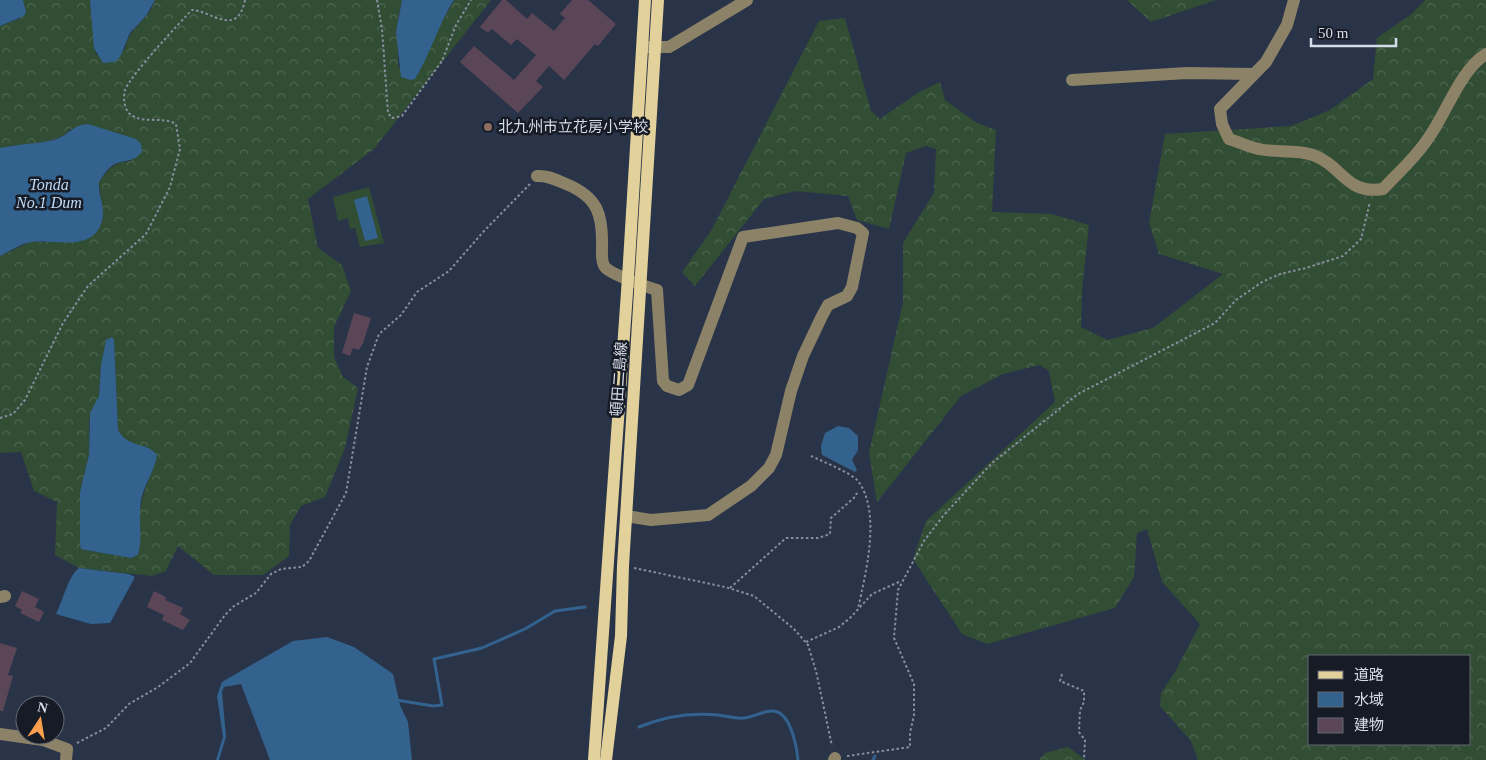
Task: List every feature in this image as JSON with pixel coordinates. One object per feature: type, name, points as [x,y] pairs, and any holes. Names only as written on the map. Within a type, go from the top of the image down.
[{"type":"main road","name":"頓田二島線","points":[[594,760],[628,278],[645,0]]},
{"type":"main road","name":"頓田二島線","points":[[606,760],[621,636],[623,566],[642,285],[658,0]]},
{"type":"street","points":[[642,47],[669,47],[747,0]]},
{"type":"street","points":[[1294,0],[1286,24],[1266,62],[1220,109],[1222,124],[1229,139],[1259,149],[1312,155],[1335,167],[1355,187],[1373,190],[1383,189],[1428,139],[1459,84],[1486,54]]},
{"type":"street","points":[[1072,80],[1187,73],[1254,74]]},
{"type":"street","points":[[536,176],[545,175],[582,191],[594,203],[602,222],[602,259],[604,266],[613,273],[657,290],[663,381],[667,386],[679,390],[688,385],[743,238],[838,223],[857,228],[863,233],[852,287],[847,296],[828,305],[803,356],[791,391],[776,455],[769,468],[751,486],[708,515],[651,520],[626,516]]},
{"type":"street","points":[[0,734],[43,740],[67,755]]},
{"type":"path","points":[[0,418],[13,414],[25,400],[63,323],[88,286],[146,234],[170,186],[180,149],[176,124],[169,120],[146,119],[130,114],[125,109],[125,90],[178,24],[192,10],[199,10],[214,19],[233,19],[244,7],[246,0]]},
{"type":"path","points":[[377,0],[382,29],[388,113],[392,118],[397,118],[402,116],[442,61],[456,25],[471,0]]},
{"type":"path","points":[[67,755],[106,728],[129,704],[158,687],[190,662],[225,615],[234,606],[256,593],[271,574],[280,569],[302,567],[308,561],[346,492],[367,367],[379,334],[401,315],[417,292],[449,271],[536,176]]},
{"type":"path","points":[[623,566],[730,588],[754,596],[806,642],[816,671],[835,759],[910,748],[910,733],[914,715],[914,684],[894,638],[898,590],[924,541],[962,494],[992,463],[1078,394],[1215,323],[1236,300],[1262,282],[1280,274],[1343,256],[1362,239],[1373,190]]},
{"type":"path","points":[[811,456],[857,480],[864,492],[870,526],[870,558],[858,609]]},
{"type":"path","points":[[730,588],[786,538],[818,538],[830,534],[831,518],[856,496],[857,492]]},
{"type":"path","points":[[806,642],[839,627],[877,591],[902,580]]},
{"type":"path","points":[[1062,674],[1060,680],[1084,690],[1084,702],[1080,710],[1079,732],[1085,740],[1084,760]]},
{"type":"green space","points":[[23,0],[90,0],[96,55],[125,49],[131,34],[148,13],[155,0],[402,0],[398,18],[398,67],[421,69],[431,42],[454,0],[491,0],[374,149],[308,199],[318,248],[342,265],[351,291],[334,327],[334,357],[343,377],[358,388],[345,448],[325,497],[301,506],[290,525],[289,556],[263,575],[214,575],[178,546],[166,571],[152,576],[79,568],[55,555],[57,502],[34,491],[21,452],[0,453],[0,256],[30,242],[49,242],[103,215],[99,182],[116,164],[132,161],[71,129],[57,138],[47,141],[0,148],[0,26],[19,19],[26,11]],"holes":[[[112,337],[114,340],[118,430],[130,442],[146,447],[156,461],[147,482],[141,504],[138,555],[131,558],[82,549],[80,544],[80,492],[89,455],[89,420],[99,396],[101,365]]]},
{"type":"green space","points":[[1127,0],[1216,0],[1151,22]]},
{"type":"green space","points":[[1425,0],[1486,0],[1486,760],[1198,760],[1191,741],[1160,706],[1161,693],[1175,672],[1200,624],[1162,582],[1147,529],[1137,533],[1134,577],[1115,608],[987,644],[962,634],[913,559],[926,521],[1055,402],[1049,371],[1040,365],[1003,374],[961,396],[877,502],[869,453],[903,302],[903,243],[934,193],[936,149],[926,146],[906,153],[889,229],[857,220],[848,196],[796,191],[764,199],[695,286],[682,272],[711,231],[819,21],[845,18],[871,111],[880,119],[919,92],[940,82],[945,100],[977,123],[996,130],[992,212],[1052,214],[1089,225],[1082,290],[1081,327],[1107,340],[1153,328],[1223,274],[1159,254],[1149,223],[1165,134],[1291,126],[1330,110],[1373,79],[1377,38],[1413,13]]},
{"type":"green space","points":[[369,187],[384,243],[360,247],[355,228],[350,229],[348,218],[338,221],[333,197]]},
{"type":"green space","points":[[1068,747],[1086,760],[1039,760],[1045,753]]},
{"type":"water","points":[[0,0],[23,0],[26,11],[24,16],[0,26]]},
{"type":"water","points":[[90,0],[155,0],[146,16],[130,33],[120,57],[115,62],[103,63],[94,48]]},
{"type":"water","points":[[402,0],[454,0],[420,70],[415,79],[410,80],[401,77],[396,32]]},
{"type":"water","name":"Tonda No.1 Dum","points":[[88,124],[136,139],[141,144],[142,151],[133,159],[113,165],[99,182],[103,216],[99,228],[93,236],[84,240],[75,242],[32,242],[19,246],[0,256],[0,148],[54,140],[78,126]]},
{"type":"water","points":[[367,196],[378,238],[365,241],[354,200]]},
{"type":"water","points":[[112,337],[114,340],[118,430],[127,440],[148,448],[157,455],[141,500],[138,555],[131,558],[81,549],[80,544],[80,492],[89,455],[90,413],[99,396],[101,365],[106,340]]},
{"type":"water","points":[[838,426],[849,428],[858,436],[858,450],[852,460],[857,470],[855,472],[822,455],[821,446],[825,433]]},
{"type":"water","points":[[79,568],[129,574],[135,577],[110,623],[91,624],[56,614],[72,577]]},
{"type":"water","points":[[327,637],[354,647],[393,674],[400,705],[408,722],[412,760],[270,760],[241,684],[224,687],[222,692],[226,737],[219,760],[216,760],[223,737],[217,696],[222,682],[293,641]]},
{"type":"building","points":[[502,0],[506,0],[527,19],[532,13],[554,31],[565,18],[560,14],[572,0],[588,0],[616,24],[598,46],[595,44],[564,80],[549,66],[536,81],[543,87],[518,113],[460,62],[474,46],[514,80],[536,55],[517,39],[511,45],[492,29],[488,33],[480,27]]},
{"type":"building","points":[[354,313],[371,318],[363,343],[359,350],[353,348],[350,356],[342,353]]},
{"type":"building","points":[[22,591],[39,599],[35,607],[44,612],[39,622],[20,613],[22,610],[15,606]]},
{"type":"building","points":[[154,591],[166,597],[165,600],[183,608],[180,614],[190,620],[183,630],[162,620],[164,615],[147,607]]},
{"type":"building","points":[[0,643],[17,648],[8,675],[13,676],[3,711],[0,711]]},
{"type":"waterway","points":[[396,700],[433,706],[442,705],[434,659],[482,648],[525,629],[555,611],[585,607]]},
{"type":"waterway","points":[[639,727],[658,720],[687,715],[707,714],[741,718],[773,711],[781,714],[788,723],[795,742],[798,760]]},
{"type":"waterway","points":[[873,760],[875,756]]},
{"type":"place","name":"北九州市立花房小学校","points":[[488,127]]}]
